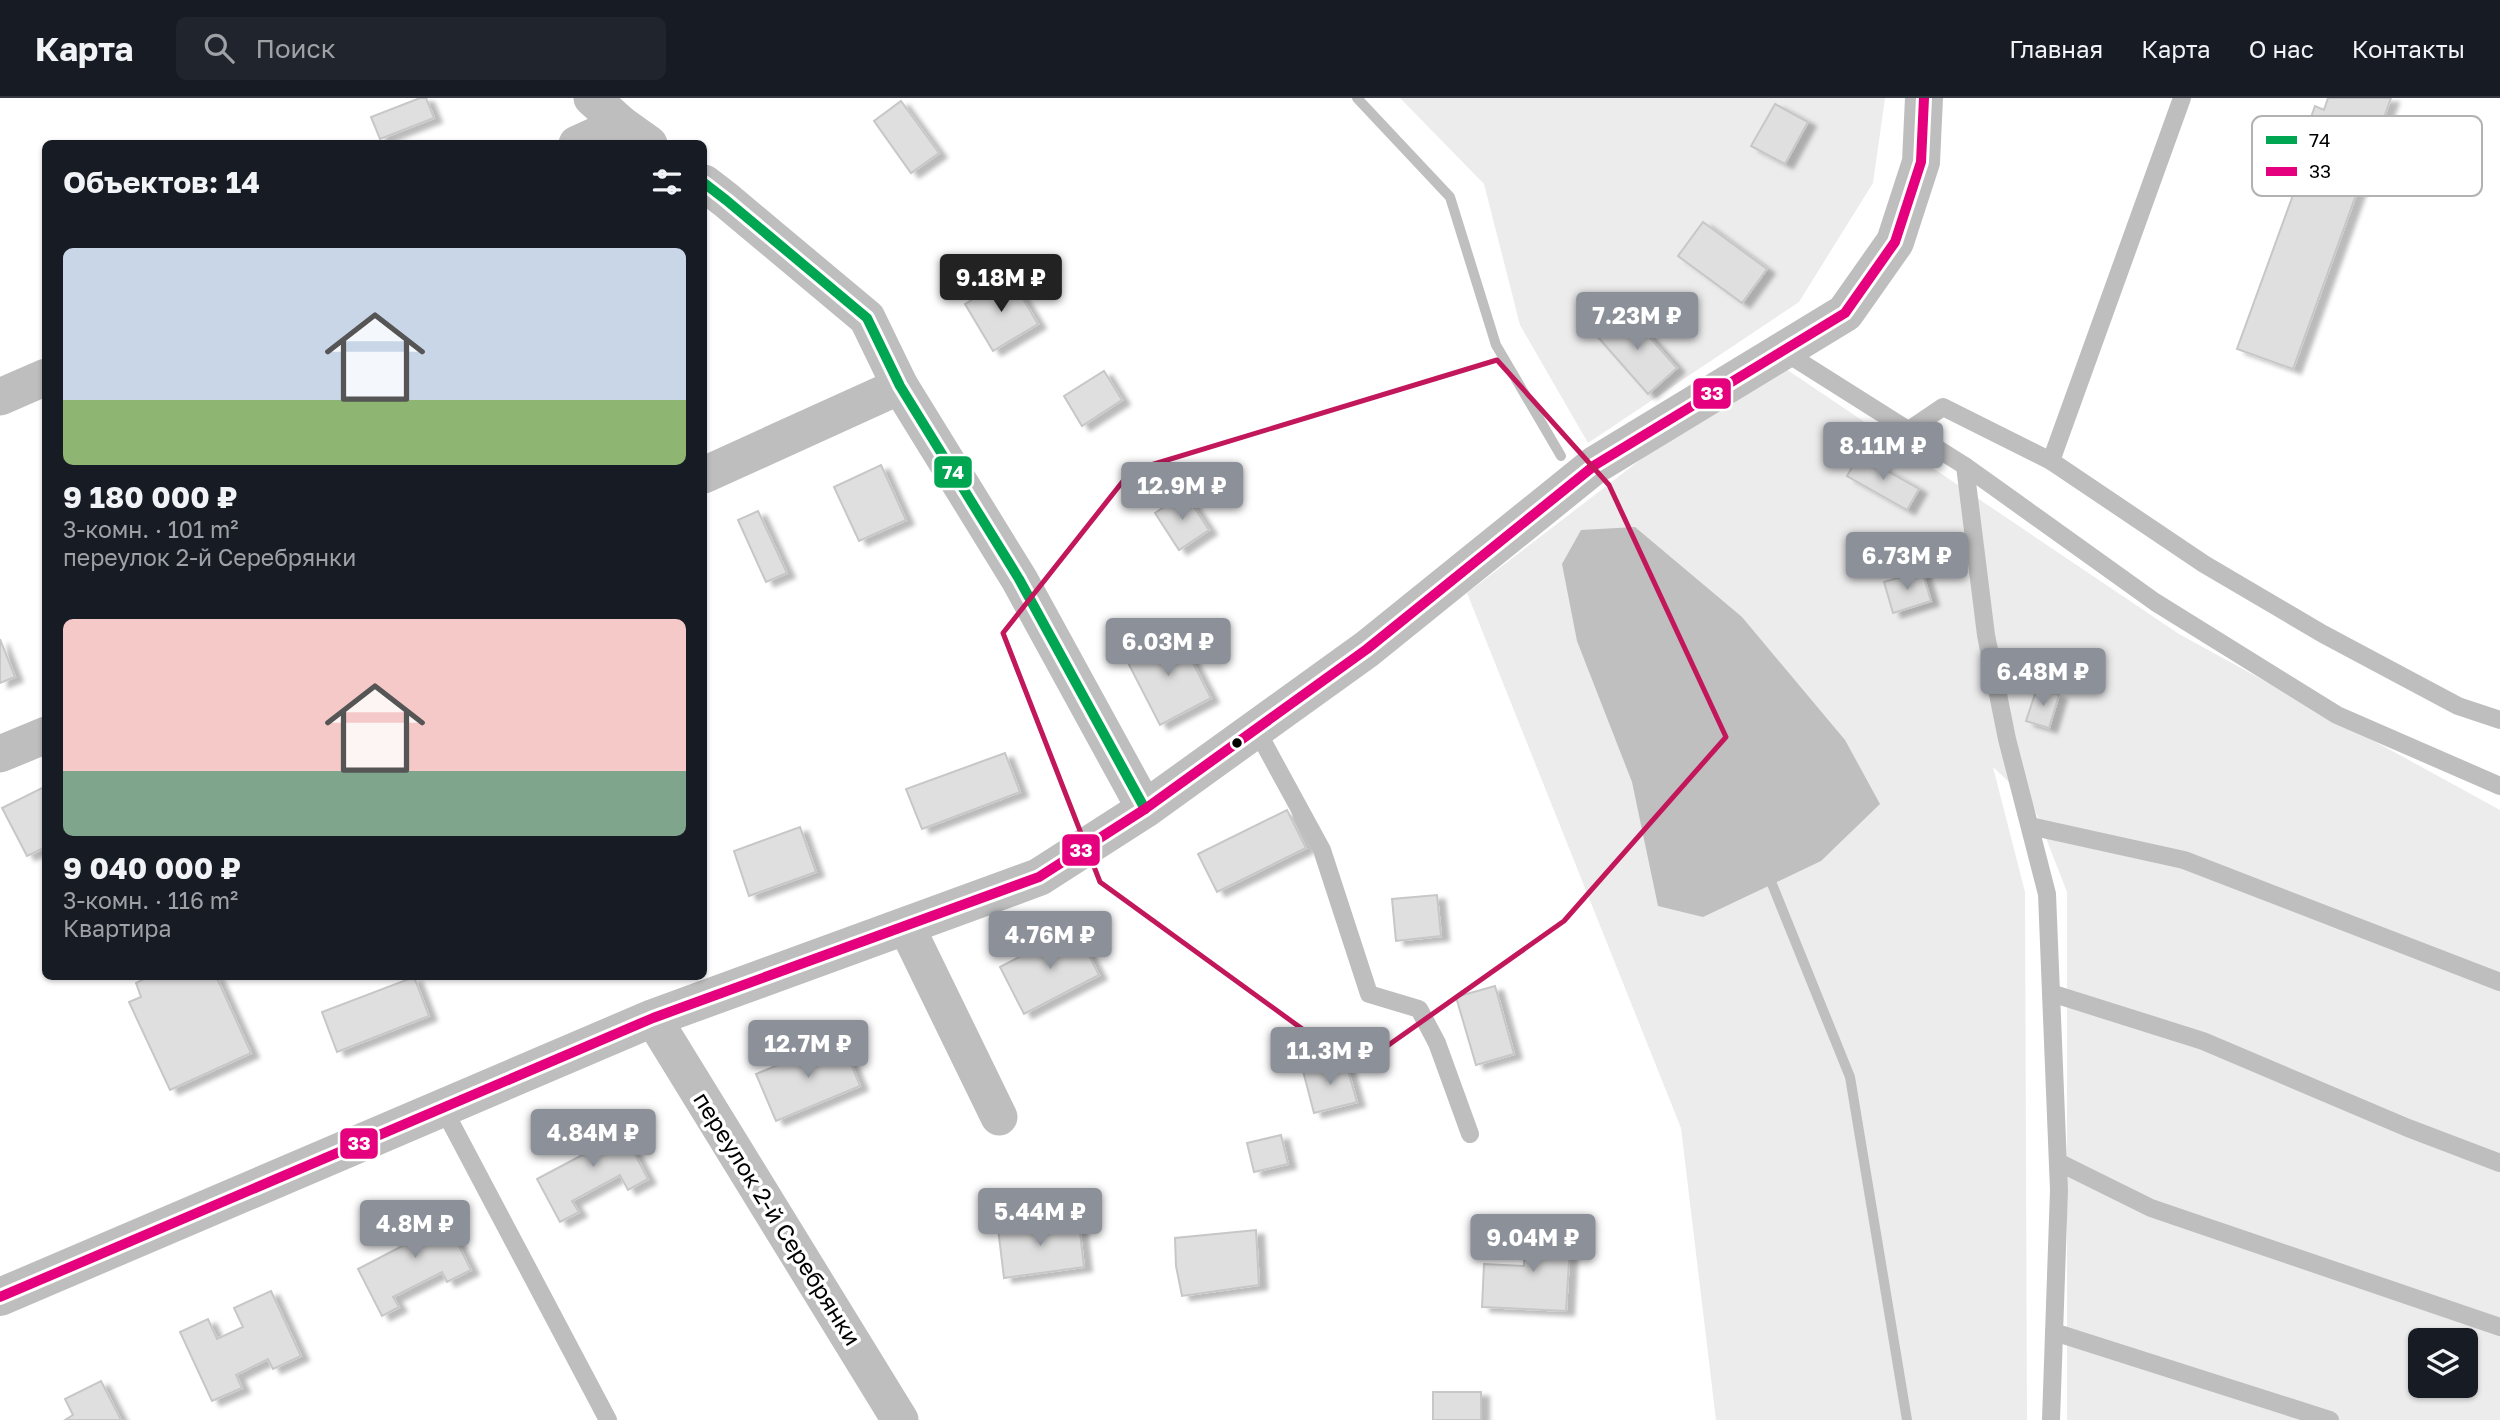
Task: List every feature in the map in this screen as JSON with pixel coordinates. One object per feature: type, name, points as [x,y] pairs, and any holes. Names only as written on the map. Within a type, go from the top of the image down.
[{"type":"street","points":[[593,98],[635,134]]},
{"type":"street","points":[[0,1297],[653,1018],[1039,877],[1145,809],[1367,649],[1595,465],[1845,313],[1895,243],[1922,162],[1924,98]]},
{"type":"street","points":[[600,140],[635,134]]},
{"type":"street","points":[[707,185],[867,318],[901,386],[1019,579],[1145,809]]},
{"type":"street","points":[[0,397],[42,379]]},
{"type":"street","points":[[707,474],[901,386]]},
{"type":"street","points":[[0,754],[42,737]]},
{"type":"street","points":[[906,926],[999,1118]]},
{"type":"street","name":"переулок 2-й Серебрянки","points":[[653,1018],[900,1420]]},
{"type":"lane","points":[[2051,461],[2182,98]]},
{"type":"lane","points":[[1783,351],[1965,466],[2155,602],[2337,715],[2500,786]]},
{"type":"lane","points":[[1909,430],[1943,407],[2051,461],[2204,564],[2322,634],[2458,706],[2500,720]]},
{"type":"lane","points":[[1965,466],[1986,635],[2007,739],[2047,894],[2059,1190],[2051,1420]]},
{"type":"lane","points":[[1256,729],[1322,850],[1370,994],[1419,1009],[1437,1043],[1470,1134]]},
{"type":"lane","points":[[2030,826],[2184,860],[2500,982]]},
{"type":"lane","points":[[2051,993],[2203,1041],[2408,1128],[2500,1163]]},
{"type":"lane","points":[[443,1108],[608,1420]]},
{"type":"lane","points":[[2058,1162],[2151,1208],[2500,1327]]},
{"type":"lane","points":[[2054,1332],[2330,1420]]},
{"type":"highlighted area","points":[[1497,360],[1609,485],[1726,737],[1564,921],[1356,1068],[1100,882],[1003,633],[1131,471]]},
{"type":"shaded area","points":[[1400,98],[1885,98],[1873,183],[1799,302],[1588,443],[1520,325],[1484,184]]},
{"type":"shaded area","points":[[1783,367],[2179,634],[2500,810],[2500,1420],[2067,1420],[2067,892],[2033,805],[1993,767],[2025,892],[2027,1420],[1716,1420],[1681,1128],[1467,593],[1661,444]]},
{"type":"shaded area","points":[[1635,527],[1742,617],[1845,740],[1880,804],[1821,861],[1703,917],[1658,906],[1632,782],[1577,641],[1562,564],[1581,530]]},
{"type":"building","points":[[426,98],[434,118],[380,139],[371,117]]},
{"type":"building","points":[[2328,98],[2391,98],[2384,116],[2311,116],[2315,106],[2324,110]]},
{"type":"building","points":[[901,101],[939,153],[911,173],[874,121]]},
{"type":"building","points":[[1775,104],[1808,122],[1785,164],[1751,146]]},
{"type":"building","points":[[2293,196],[2356,196],[2293,369],[2237,349]]},
{"type":"building","points":[[1703,222],[1767,269],[1742,303],[1678,256]]},
{"type":"building","points":[[1010,277],[1038,324],[993,351],[965,304]]},
{"type":"building","points":[[1626,311],[1677,368],[1648,394],[1597,336]]},
{"type":"building","points":[[1104,371],[1122,400],[1082,426],[1064,396]]},
{"type":"building","points":[[1859,455],[1919,489],[1907,510],[1847,476]]},
{"type":"building","points":[[881,465],[906,520],[859,541],[834,487]]},
{"type":"building","points":[[1185,493],[1209,530],[1179,550],[1155,513]]},
{"type":"building","points":[[758,511],[787,573],[766,582],[738,520]]},
{"type":"building","points":[[1922,571],[1931,601],[1893,613],[1884,582]]},
{"type":"building","points":[[1176,630],[1211,698],[1160,725],[1125,657]]},
{"type":"building","points":[[0,639],[15,677],[0,683]]},
{"type":"building","points":[[2037,688],[2059,695],[2049,728],[2026,721]]},
{"type":"building","points":[[1005,753],[1020,792],[922,829],[906,789]]},
{"type":"building","points":[[42,788],[42,849],[27,856],[2,808]]},
{"type":"building","points":[[1287,810],[1306,848],[1217,892],[1198,854]]},
{"type":"building","points":[[800,827],[816,872],[749,896],[734,851]]},
{"type":"building","points":[[1437,895],[1441,936],[1396,941],[1392,899]]},
{"type":"building","points":[[1075,928],[1099,975],[1024,1014],[1000,967]]},
{"type":"building","points":[[142,980],[218,980],[251,1053],[170,1090],[129,1002],[141,997],[136,983]]},
{"type":"building","points":[[406,980],[415,980],[429,1016],[337,1052],[322,1012]]},
{"type":"building","points":[[1495,986],[1514,1054],[1476,1065],[1456,997]]},
{"type":"building","points":[[841,1039],[860,1086],[776,1121],[756,1074]]},
{"type":"building","points":[[1345,1060],[1357,1102],[1314,1113],[1303,1071]]},
{"type":"building","points":[[616,1118],[648,1179],[628,1190],[620,1175],[572,1201],[579,1212],[560,1222],[537,1179],[588,1152],[579,1137]]},
{"type":"building","points":[[1281,1135],[1288,1164],[1254,1172],[1247,1143]]},
{"type":"building","points":[[439,1206],[471,1270],[447,1282],[442,1272],[393,1297],[399,1307],[382,1316],[358,1269],[408,1243],[399,1226]]},
{"type":"building","points":[[1062,1220],[1063,1226],[1079,1224],[1084,1267],[1004,1278],[998,1228]]},
{"type":"building","points":[[1526,1225],[1571,1227],[1566,1311],[1482,1307],[1484,1264],[1524,1266]]},
{"type":"building","points":[[1256,1230],[1259,1285],[1182,1296],[1176,1266],[1175,1238]]},
{"type":"building","points":[[271,1291],[301,1356],[273,1369],[268,1359],[236,1375],[242,1388],[212,1401],[180,1332],[208,1319],[217,1339],[243,1327],[234,1308]]},
{"type":"building","points":[[101,1381],[121,1420],[65,1420],[73,1415],[65,1399]]},
{"type":"building","points":[[1433,1392],[1481,1392],[1481,1420],[1433,1420]]},
{"type":"waterway","points":[[1357,98],[1450,197],[1496,345],[1561,456]]},
{"type":"waterway","points":[[1772,884],[1850,1077],[1907,1420]]},
{"type":"transit line","name":"33","points":[[0,1297],[653,1018],[1039,877],[1145,809],[1367,649],[1595,465],[1845,313],[1895,242],[1921,162],[1924,98]]},
{"type":"transit line","name":"74","points":[[707,185],[867,318],[900,386],[1019,579],[1145,809]]}]
